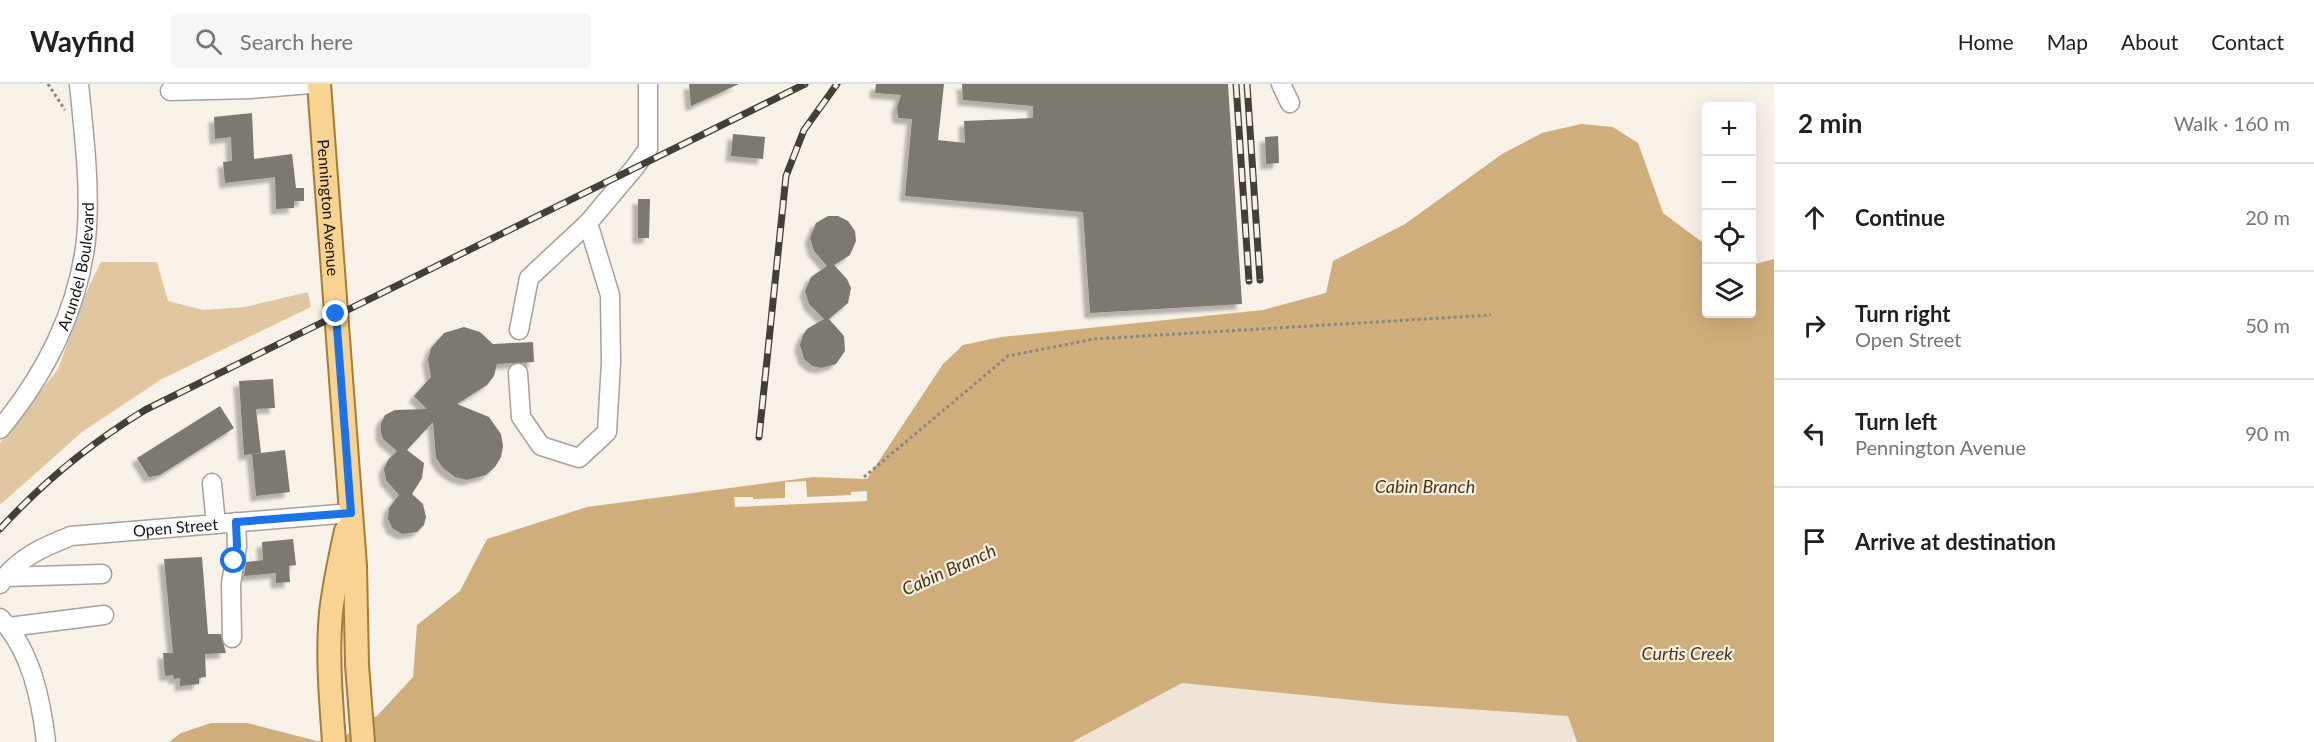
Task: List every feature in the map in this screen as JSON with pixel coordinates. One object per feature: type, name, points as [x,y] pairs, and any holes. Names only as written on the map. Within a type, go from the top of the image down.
[{"type":"main road","name":"Pennington Avenue","points":[[319,84],[351,513],[363,742]]},
{"type":"main road","name":"Pennington Avenue","points":[[334,742],[331,615],[338,566],[351,513]]},
{"type":"street","name":"Arundel Boulevard","points":[[0,429],[27,395],[50,355],[68,314],[79,274],[86,239],[87,198],[79,84]]},
{"type":"street","points":[[170,91],[310,84]]},
{"type":"street","points":[[519,330],[529,278],[588,223],[648,149],[648,84]]},
{"type":"street","points":[[1281,84],[1290,103]]},
{"type":"street","points":[[518,373],[521,417],[541,446],[579,458],[607,432],[611,362],[610,295],[588,223]]},
{"type":"street","points":[[212,483],[216,524]]},
{"type":"street","name":"Open Street","points":[[2,581],[24,558],[45,546],[71,536],[351,513]]},
{"type":"street","points":[[232,638],[231,584],[237,546],[236,522]]},
{"type":"street","points":[[2,581],[102,574]]},
{"type":"street","points":[[46,742],[37,690],[24,653],[4,623],[104,615]]},
{"type":"path","points":[[864,477],[1008,356],[1094,339],[1491,315]]},
{"type":"shaded area","points":[[101,262],[157,262],[168,301],[203,310],[245,307],[308,292],[311,307],[162,379],[82,432],[0,505],[0,443],[58,369],[89,286]]},
{"type":"shaded area","points":[[1182,683],[1393,704],[1568,716],[1577,742],[1069,742]]},
{"type":"water","name":"Cabin Branch","points":[[1581,124],[1613,127],[1638,143],[1663,213],[1702,242],[1702,318],[1756,318],[1756,264],[1774,259],[1774,742],[1577,742],[1568,716],[1393,704],[1182,683],[1072,742],[169,742],[181,733],[211,723],[247,723],[317,741],[340,739],[378,715],[413,677],[417,625],[460,591],[487,539],[587,507],[813,477],[867,479],[943,364],[963,345],[1001,337],[1263,310],[1326,293],[1333,261],[1405,224],[1502,154],[1542,133]]},
{"type":"pier","points":[[806,481],[807,497],[851,495],[851,492],[867,491],[867,501],[735,507],[734,497],[785,498],[785,482]]},
{"type":"building","points":[[689,84],[739,84],[691,106]]},
{"type":"building","points":[[876,84],[944,84],[938,140],[965,143],[964,121],[1033,118],[1033,106],[963,100],[962,84],[1228,84],[1242,304],[1090,313],[1083,212],[905,196],[912,119],[898,118],[897,107],[901,95],[875,93]]},
{"type":"building","points":[[252,113],[254,159],[292,154],[296,188],[304,188],[304,201],[294,201],[294,208],[276,209],[275,177],[225,183],[223,162],[232,161],[231,137],[215,139],[214,117]]},
{"type":"building","points":[[733,134],[765,137],[763,159],[731,156]]},
{"type":"building","points":[[1278,136],[1279,163],[1266,164],[1265,137]]},
{"type":"building","points":[[638,199],[650,199],[649,238],[638,238]]},
{"type":"building","points":[[828,216],[838,216],[848,221],[855,231],[856,241],[850,255],[834,265],[847,279],[851,288],[848,303],[829,319],[844,336],[845,351],[836,364],[821,368],[812,366],[804,359],[800,345],[807,329],[824,319],[809,304],[805,291],[811,277],[827,266],[814,251],[810,238],[816,223]]},
{"type":"building","points":[[464,327],[480,332],[493,344],[533,342],[534,362],[497,364],[494,376],[487,385],[457,404],[489,417],[501,434],[503,446],[501,457],[486,475],[467,480],[455,477],[443,468],[436,458],[433,422],[407,450],[424,463],[422,478],[412,494],[423,504],[426,517],[424,525],[417,532],[402,534],[392,528],[388,519],[389,508],[399,495],[386,480],[384,469],[388,460],[397,451],[383,439],[381,423],[385,415],[395,410],[427,409],[414,396],[431,377],[428,360],[431,348],[444,333]]},
{"type":"building","points":[[273,379],[275,408],[256,409],[261,453],[244,455],[239,381]]},
{"type":"building","points":[[220,406],[234,428],[160,475],[149,477],[137,458]]},
{"type":"building","points":[[285,450],[290,492],[256,496],[252,454]]},
{"type":"building","points":[[293,539],[296,565],[289,566],[290,582],[276,583],[276,573],[244,576],[246,562],[263,560],[262,542]]},
{"type":"building","points":[[202,557],[208,634],[221,634],[226,653],[205,654],[206,677],[199,678],[199,684],[180,686],[180,678],[174,679],[173,675],[165,676],[163,653],[173,653],[164,559]]},
{"type":"railway","points":[[0,529],[68,464],[145,410],[805,84]]},
{"type":"railway","points":[[759,437],[786,176],[804,130],[837,84]]},
{"type":"railway","points":[[1236,84],[1249,281]]},
{"type":"railway","points":[[1247,84],[1260,280]]},
{"type":"route","points":[[234,561],[237,546],[236,522],[351,513],[336,314]]},
{"type":"water label","name":"Curtis Creek","points":[[1687,654]]}]
